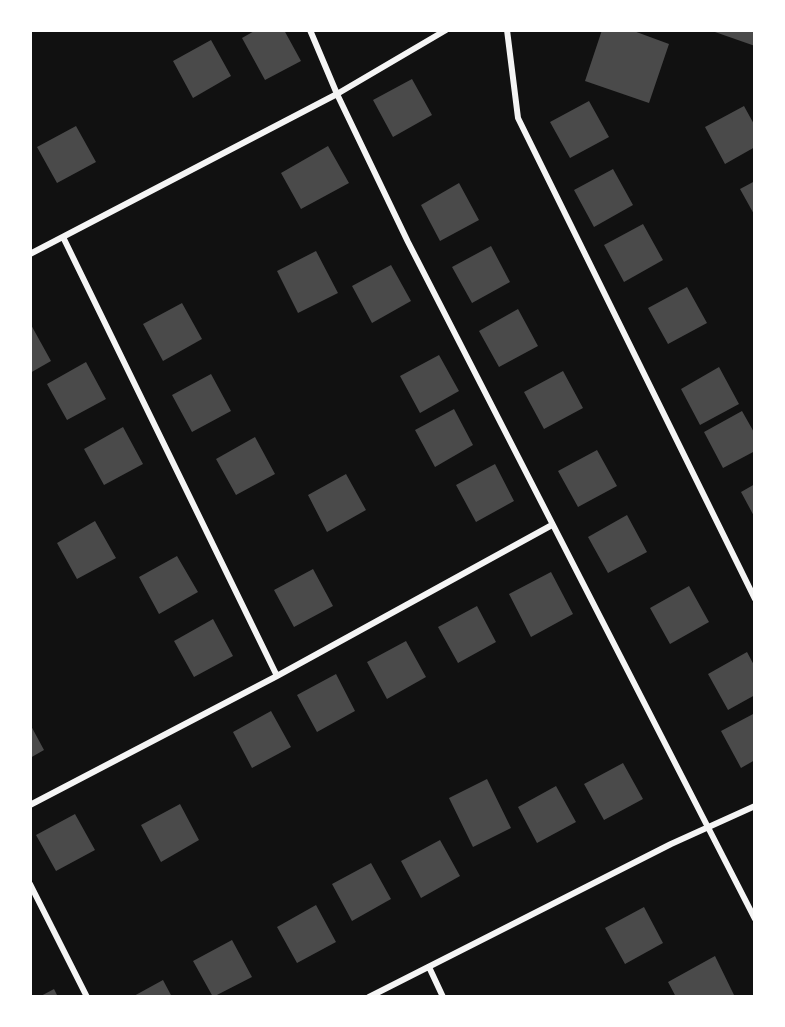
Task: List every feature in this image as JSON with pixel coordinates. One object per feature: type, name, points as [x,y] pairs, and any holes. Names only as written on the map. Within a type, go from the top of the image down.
[{"type":"street","points":[[310,30],[337,94],[408,242],[755,919]]},
{"type":"street","points":[[30,254],[337,94],[446,30]]},
{"type":"street","points":[[507,30],[518,118],[755,600]]},
{"type":"street","points":[[63,237],[278,676]]},
{"type":"street","points":[[30,805],[278,676],[552,525]]},
{"type":"street","points":[[369,997],[755,806]]},
{"type":"street","points":[[30,884],[87,997]]},
{"type":"street","points":[[429,967],[443,997]]},
{"type":"building","points":[[256,30],[284,30],[301,61],[265,80],[242,38]]},
{"type":"building","points":[[602,30],[631,30],[669,44],[649,103],[585,81]]},
{"type":"building","points":[[715,30],[755,30],[755,46],[715,32]]},
{"type":"building","points":[[211,40],[231,76],[193,98],[173,61]]},
{"type":"building","points":[[412,79],[432,115],[393,137],[373,100]]},
{"type":"building","points":[[589,101],[609,137],[570,158],[550,122]]},
{"type":"building","points":[[744,106],[755,126],[755,147],[725,164],[705,127]]},
{"type":"building","points":[[76,126],[96,162],[57,183],[37,147]]},
{"type":"building","points":[[328,146],[349,183],[301,209],[281,173]]},
{"type":"building","points":[[613,169],[633,205],[594,227],[574,190]]},
{"type":"building","points":[[755,181],[755,216],[740,189]]},
{"type":"building","points":[[459,183],[479,220],[440,241],[421,205]]},
{"type":"building","points":[[643,224],[663,260],[624,282],[604,245]]},
{"type":"building","points":[[491,246],[510,282],[472,303],[452,267]]},
{"type":"building","points":[[316,251],[338,293],[298,313],[277,271]]},
{"type":"building","points":[[391,265],[411,301],[372,323],[352,286]]},
{"type":"building","points":[[687,287],[707,323],[668,344],[648,308]]},
{"type":"building","points":[[182,303],[202,339],[163,361],[143,324]]},
{"type":"building","points":[[518,309],[538,346],[499,367],[479,331]]},
{"type":"building","points":[[30,323],[51,361],[30,373]]},
{"type":"building","points":[[439,355],[459,391],[420,413],[400,376]]},
{"type":"building","points":[[86,362],[106,399],[67,420],[47,384]]},
{"type":"building","points":[[719,367],[739,404],[700,425],[681,389]]},
{"type":"building","points":[[563,371],[583,408],[544,429],[524,392]]},
{"type":"building","points":[[211,374],[231,411],[192,432],[172,395]]},
{"type":"building","points":[[454,409],[473,445],[435,467],[415,430]]},
{"type":"building","points":[[742,411],[755,434],[755,451],[723,468],[704,432]]},
{"type":"building","points":[[123,427],[143,464],[104,485],[84,449]]},
{"type":"building","points":[[255,437],[275,474],[236,495],[216,459]]},
{"type":"building","points":[[597,450],[617,486],[578,507],[558,471]]},
{"type":"building","points":[[495,464],[514,501],[476,522],[456,485]]},
{"type":"building","points":[[346,474],[366,510],[327,532],[308,495]]},
{"type":"building","points":[[755,484],[755,518],[741,492]]},
{"type":"building","points":[[627,515],[647,552],[608,573],[588,537]]},
{"type":"building","points":[[95,521],[116,558],[77,579],[57,543]]},
{"type":"building","points":[[177,556],[198,592],[159,614],[139,577]]},
{"type":"building","points":[[313,569],[333,606],[294,627],[274,590]]},
{"type":"building","points":[[551,572],[573,614],[531,637],[509,594]]},
{"type":"building","points":[[689,586],[709,622],[670,644],[650,608]]},
{"type":"building","points":[[477,606],[496,642],[458,663],[438,627]]},
{"type":"building","points":[[213,619],[233,656],[194,677],[174,641]]},
{"type":"building","points":[[406,641],[426,677],[387,699],[367,662]]},
{"type":"building","points":[[747,652],[755,667],[755,695],[728,710],[708,674]]},
{"type":"building","points":[[336,674],[355,711],[317,732],[297,695]]},
{"type":"building","points":[[271,711],[291,747],[252,768],[233,732]]},
{"type":"building","points":[[755,713],[755,760],[741,768],[721,731]]},
{"type":"building","points":[[30,724],[44,750],[30,758]]},
{"type":"building","points":[[623,763],[643,799],[604,820],[584,784]]},
{"type":"building","points":[[487,779],[511,828],[473,847],[449,798]]},
{"type":"building","points":[[556,786],[576,822],[537,843],[518,807]]},
{"type":"building","points":[[180,804],[199,840],[161,862],[141,825]]},
{"type":"building","points":[[75,814],[95,850],[56,871],[36,835]]},
{"type":"building","points":[[440,840],[460,876],[421,898],[401,861]]},
{"type":"building","points":[[371,863],[391,899],[352,921],[332,884]]},
{"type":"building","points":[[316,905],[336,942],[297,963],[277,927]]},
{"type":"building","points":[[644,907],[663,943],[625,964],[605,928]]},
{"type":"building","points":[[232,940],[252,977],[213,997],[193,961]]},
{"type":"building","points":[[715,956],[734,995],[676,997],[668,982]]},
{"type":"building","points":[[163,980],[172,997],[132,997]]},
{"type":"building","points":[[54,989],[58,997],[39,997]]}]
